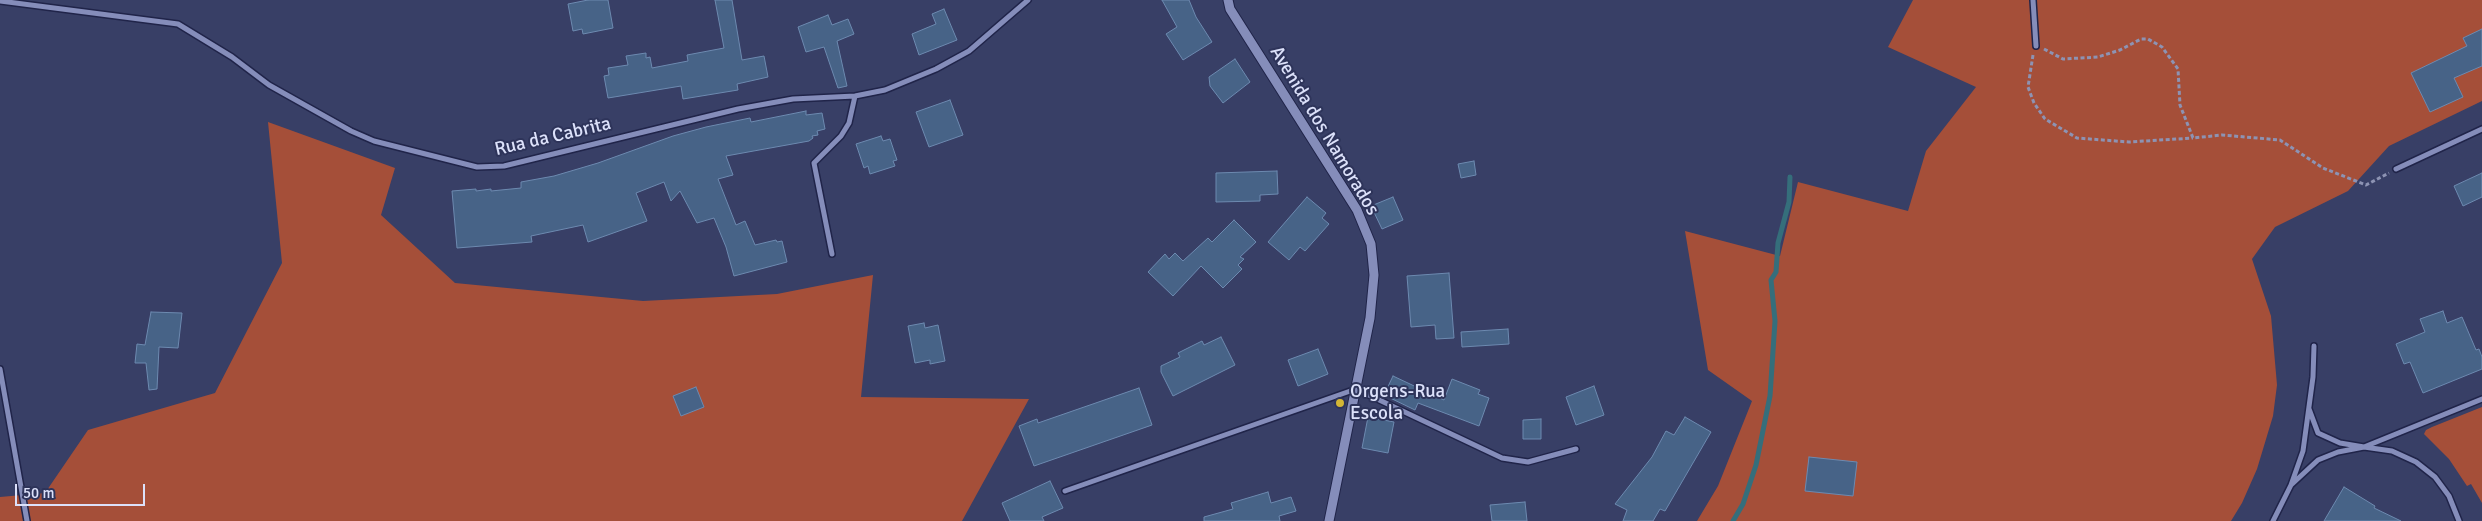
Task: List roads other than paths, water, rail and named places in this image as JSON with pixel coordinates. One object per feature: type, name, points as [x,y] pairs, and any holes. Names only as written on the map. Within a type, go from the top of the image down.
[{"type":"street","name":"Rua da Cabrita","points":[[0,1],[178,24],[232,57],[270,85],[351,131],[374,141],[477,167],[504,166],[738,109],[793,98],[855,96],[885,90],[936,69],[969,51],[1028,0]]},
{"type":"street","name":"Avenida dos Namorados","points":[[1228,0],[1230,10],[1357,210],[1371,244],[1374,275],[1370,318],[1329,521]]},
{"type":"street","points":[[2033,0],[2036,46]]},
{"type":"street","points":[[832,254],[814,163],[841,136],[849,123],[855,96]]},
{"type":"street","points":[[2396,169],[2482,129]]},
{"type":"street","points":[[2273,521],[2291,485],[2302,450],[2314,377],[2314,346]]},
{"type":"street","points":[[0,369],[27,521]]},
{"type":"street","points":[[1065,491],[1356,389],[1502,458],[1528,462],[1576,449]]},
{"type":"street","points":[[2291,485],[2318,460],[2338,452],[2364,447],[2482,399]]},
{"type":"street","points":[[2309,408],[2318,433],[2340,442],[2392,451],[2416,462],[2435,477],[2449,496],[2459,521]]},
{"type":"waterway","points":[[1733,521],[1743,504],[1756,465],[1770,396],[1775,321],[1771,280],[1776,272],[1778,243],[1789,202],[1790,177]]},
{"type":"place","name":"Orgens-Rua Escola","points":[[1340,403]]}]
